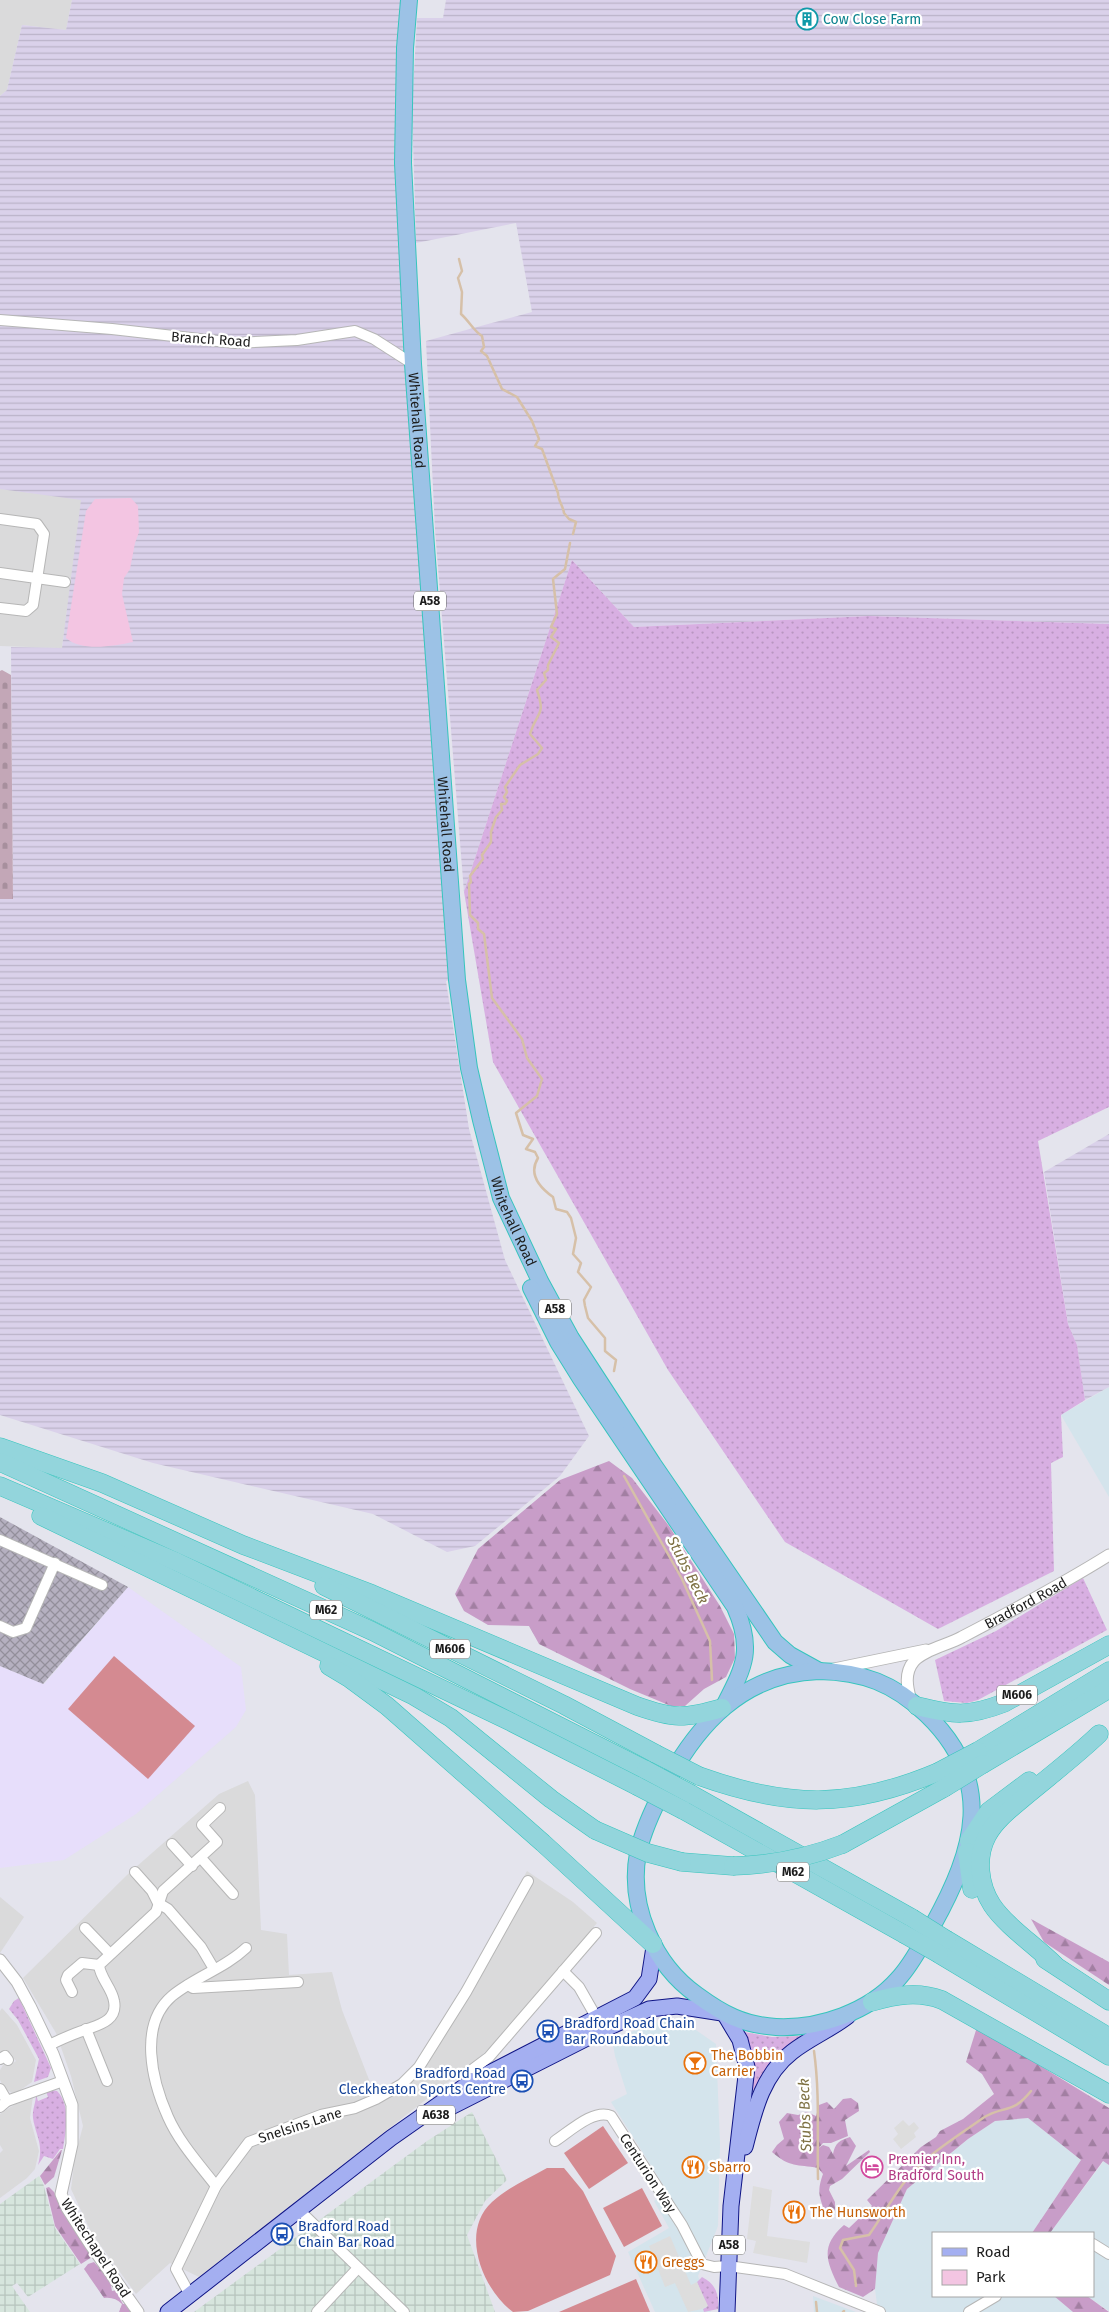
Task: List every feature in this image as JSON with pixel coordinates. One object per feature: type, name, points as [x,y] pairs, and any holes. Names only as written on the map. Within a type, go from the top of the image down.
[{"type":"highway","name":"Whitehall Road","points":[[409,0],[405,48],[403,163],[413,364],[457,980],[469,1068],[501,1198],[540,1281],[570,1338],[653,1464],[776,1642],[790,1655],[822,1671]]},
{"type":"highway","name":"A58","points":[[501,1198],[513,1241],[531,1286],[558,1342],[618,1434],[727,1593],[742,1622],[746,1643],[744,1659],[740,1675],[723,1707]]},
{"type":"highway","name":"M606","points":[[0,1447],[102,1483],[243,1545],[564,1705],[699,1776],[734,1788],[773,1797],[819,1801],[872,1795],[941,1780]]},
{"type":"highway","name":"M62","points":[[0,1462],[372,1631],[691,1794],[912,1918],[943,1947],[1109,2056]]},
{"type":"highway","name":"M62","points":[[0,1486],[177,1562],[511,1722],[682,1810],[904,1934],[943,1947],[1109,2037]]},
{"type":"highway","name":"M606","points":[[0,1496],[414,1696],[451,1718],[551,1800],[595,1830],[648,1853],[682,1862],[734,1866],[783,1862],[822,1852],[843,1844],[873,1829],[941,1780],[1109,1689]]},
{"type":"highway","points":[[243,1545],[372,1594],[637,1706],[666,1716],[692,1717],[723,1707],[772,1679],[796,1672],[850,1673],[871,1678],[914,1703],[948,1736],[964,1766],[971,1802],[968,1847],[972,1886],[985,1913],[1002,1929],[1109,2001]]},
{"type":"highway","points":[[204,1595],[350,1678],[387,1706],[543,1843],[653,1946]]},
{"type":"highway","name":"M606","points":[[914,1703],[962,1714],[989,1708],[1004,1703],[1109,1645]]},
{"type":"highway","name":"M606","points":[[981,1758],[1109,1671]]},
{"type":"highway","points":[[723,1707],[702,1727],[686,1750],[670,1776],[644,1830],[636,1867],[637,1894],[653,1946],[661,1960],[677,1979],[724,2014],[745,2022],[779,2027],[816,2023],[855,2011],[872,2002],[898,1980],[917,1953],[949,1895],[968,1847],[983,1818],[998,1802],[1104,1730]]},
{"type":"highway","points":[[1055,1965],[1003,1919],[992,1905],[982,1879],[982,1851],[988,1834],[999,1820],[1104,1730]]},
{"type":"highway","points":[[872,2002],[907,1994],[924,1995],[942,2000],[1109,2094]]},
{"type":"main road","points":[[600,2024],[641,1992],[651,1973],[653,1946]]},
{"type":"main road","points":[[168,2312],[391,2138],[425,2113],[492,2070],[600,2024],[649,2009],[687,2006],[724,2014]]},
{"type":"main road","name":"A58","points":[[735,2179],[757,2102],[770,2076],[790,2053],[831,2029],[855,2011]]},
{"type":"main road","name":"A58","points":[[724,2014],[740,2040],[747,2068],[731,2206],[727,2312]]},
{"type":"street","name":"Branch Road","points":[[0,320],[112,329],[235,343],[297,340],[355,331],[374,339],[413,364]]},
{"type":"street","points":[[0,519],[37,524],[44,534],[33,605],[26,611],[0,608]]},
{"type":"street","points":[[0,573],[65,582]]},
{"type":"street","points":[[0,1540],[102,1585]]},
{"type":"street","name":"Bradford Road","points":[[914,1703],[907,1680],[910,1667],[917,1658],[963,1637],[1066,1582],[1109,1555]]},
{"type":"street","points":[[0,1626],[12,1632],[26,1628],[55,1563]]},
{"type":"street","name":"Bradford Road","points":[[822,1671],[939,1647]]},
{"type":"street","points":[[100,1965],[156,1912],[163,1891],[217,1842],[202,1825],[220,1808]]},
{"type":"street","points":[[172,1844],[192,1866]]},
{"type":"street","points":[[201,1858],[233,1894]]},
{"type":"street","points":[[135,1872],[152,1891],[158,1903],[168,1909],[201,1947],[214,1969]]},
{"type":"street","name":"Snelsins Lane","points":[[190,2295],[176,2269],[216,2186],[249,2142],[321,2114],[355,2108],[376,2099],[402,2084],[419,2068],[466,1992],[528,1881]]},
{"type":"street","points":[[85,1928],[110,1954]]},
{"type":"street","points":[[473,2069],[489,2057],[596,1933]]},
{"type":"street","points":[[216,2186],[183,2143],[168,2118],[159,2091],[150,2044],[160,2010],[173,1995],[237,1956],[246,1948]]},
{"type":"street","name":"Whitechapel Road","points":[[0,1960],[17,1982],[48,2045],[72,2106],[72,2144],[61,2194],[67,2208],[90,2244],[138,2312]]},
{"type":"street","points":[[72,1992],[66,1980],[68,1975],[82,1963],[100,1965]]},
{"type":"street","points":[[48,2045],[86,2029],[102,2025],[114,2012],[114,2002],[100,1965]]},
{"type":"street","points":[[562,1971],[579,1987],[600,2024]]},
{"type":"street","points":[[188,1985],[193,1988],[298,1982]]},
{"type":"street","points":[[86,2029],[106,2081]]},
{"type":"street","points":[[0,2089],[3,2104],[63,2081]]},
{"type":"street","name":"Centurion Way","points":[[555,2141],[590,2118],[600,2114],[611,2116],[682,2225],[702,2264],[714,2267],[728,2266]]},
{"type":"street","points":[[299,2210],[404,2312]]},
{"type":"street","points":[[1094,2245],[1109,2254]]},
{"type":"street","points":[[728,2266],[785,2274],[880,2312]]},
{"type":"street","points":[[317,2312],[358,2268]]},
{"type":"street","points":[[969,2312],[994,2297]]},
{"type":"shaded area","points":[[0,0],[72,0],[66,30],[22,25],[7,90],[0,96]]},
{"type":"shaded area","points":[[72,0],[409,0],[403,100],[457,980],[446,981],[469,1129],[505,1260],[589,1436],[560,1476],[475,1546],[447,1552],[373,1514],[153,1463],[0,1415],[0,899],[13,899],[11,647],[62,648],[81,500],[0,489],[0,96],[7,90],[22,25],[66,30]]},
{"type":"shaded area","points":[[446,0],[1109,0],[1109,624],[869,616],[634,627],[572,560],[464,892],[435,530],[426,341],[532,312],[516,223],[416,243],[412,107],[417,18],[443,18]]},
{"type":"shaded area","points":[[0,489],[82,499],[62,648],[0,646]]},
{"type":"shaded area","points":[[572,560],[634,627],[869,616],[1109,624],[1109,1107],[1038,1141],[1068,1324],[1077,1345],[1085,1400],[1061,1415],[1063,1457],[1051,1463],[1054,1571],[938,1629],[785,1542],[668,1370],[493,1062],[464,892]]},
{"type":"shaded area","points":[[1109,1134],[1109,1387],[1085,1400],[1077,1345],[1068,1324],[1044,1172]]},
{"type":"shaded area","points":[[1109,1387],[1109,1497],[1061,1415]]},
{"type":"shaded area","points":[[0,1517],[128,1587],[43,1684],[0,1666]]},
{"type":"shaded area","points":[[1083,1578],[1107,1630],[978,1700],[967,1703],[944,1701],[935,1660],[996,1631]]},
{"type":"shaded area","points":[[128,1587],[241,1667],[246,1710],[236,1727],[136,1814],[64,1860],[0,1868],[0,1666],[44,1684]]},
{"type":"shaded area","points":[[114,1656],[195,1726],[148,1779],[68,1709]]},
{"type":"shaded area","points":[[248,1781],[255,1795],[261,1930],[287,1934],[289,1975],[332,1972],[342,2010],[375,2095],[410,2074],[434,2043],[527,1871],[573,1902],[597,1923],[496,2042],[474,2062],[199,2277],[170,2263],[136,2294],[92,2234],[71,2189],[75,2156],[83,2126],[71,2076],[56,2033],[23,1978],[127,1875],[219,1794]]},
{"type":"shaded area","points":[[0,1897],[24,1917],[0,1953]]},
{"type":"shaded area","points":[[19,1998],[51,2068],[48,2077],[34,2082],[39,2059],[18,2020],[9,2009],[14,2001]]},
{"type":"shaded area","points":[[2,2008],[17,2025],[36,2060],[32,2082],[19,2091],[12,2093],[4,2088],[0,2080],[0,2070],[5,2062],[9,2066],[16,2061],[6,2050],[0,2054],[0,2011]]},
{"type":"shaded area","points":[[666,2019],[693,2028],[716,2044],[720,2143],[718,2226],[698,2276],[711,2312],[655,2312],[628,2252],[669,2228],[654,2201],[667,2191],[611,2102],[627,2094],[615,2056],[612,2039]]},
{"type":"shaded area","points":[[744,2032],[772,2037],[800,2036],[774,2061],[753,2090],[751,2054]]},
{"type":"shaded area","points":[[46,2091],[57,2091],[66,2111],[63,2149],[60,2149],[53,2159],[44,2156],[38,2165],[40,2146],[33,2118],[36,2095],[38,2101],[48,2097]]},
{"type":"shaded area","points":[[33,2096],[30,2118],[39,2151],[35,2169],[27,2178],[0,2198],[0,2153],[3,2150],[0,2145],[0,2114],[20,2101]]},
{"type":"shaded area","points":[[472,2112],[507,2180],[485,2201],[467,2235],[495,2312],[194,2312],[427,2141]]},
{"type":"shaded area","points":[[1028,2118],[1081,2160],[1033,2232],[932,2232],[932,2297],[1055,2297],[1073,2312],[878,2312],[875,2289],[878,2253],[907,2189],[968,2139],[995,2121]]},
{"type":"shaded area","points":[[903,2120],[909,2126],[914,2122],[919,2128],[914,2133],[916,2137],[901,2149],[893,2139],[898,2134],[894,2128]]},
{"type":"shaded area","points":[[603,2126],[628,2163],[589,2189],[564,2153]]},
{"type":"shaded area","points":[[1104,2161],[1109,2165],[1109,2311],[1088,2297],[1094,2297],[1094,2232],[1051,2232]]},
{"type":"shaded area","points":[[547,2168],[564,2168],[583,2191],[616,2256],[610,2275],[528,2311],[513,2312],[492,2290],[484,2275],[476,2244],[477,2229],[482,2214],[492,2202],[511,2188]]},
{"type":"shaded area","points":[[39,2176],[43,2183],[55,2228],[80,2264],[28,2297],[17,2283],[12,2286],[30,2312],[0,2312],[0,2204]]},
{"type":"shaded area","points":[[753,2186],[772,2190],[767,2236],[810,2242],[807,2263],[753,2253],[756,2241],[747,2239]]},
{"type":"shaded area","points":[[642,2188],[662,2226],[624,2247],[603,2208]]},
{"type":"shaded area","points":[[670,2236],[691,2285],[697,2282],[708,2306],[702,2309],[688,2312],[675,2283],[665,2287],[649,2246]]},
{"type":"shaded area","points":[[702,2277],[711,2283],[716,2290],[718,2309],[704,2312],[703,2309],[707,2307],[697,2282]]},
{"type":"shaded area","points":[[636,2279],[650,2312],[559,2312]]},
{"type":"shaded area","points":[[813,2296],[856,2312],[814,2312]]},
{"type":"green space","points":[[131,498],[138,506],[139,532],[130,569],[124,578],[122,594],[133,642],[98,647],[80,645],[66,638],[86,511],[95,499]]},
{"type":"green space","points":[[2,670],[11,675],[13,899],[0,899],[0,671]]},
{"type":"green space","points":[[609,1461],[632,1478],[669,1526],[720,1606],[734,1634],[735,1658],[726,1677],[704,1689],[685,1706],[671,1706],[630,1689],[539,1644],[529,1626],[488,1625],[464,1611],[455,1594],[478,1549],[560,1480]]},
{"type":"green space","points":[[1031,1919],[1109,1962],[1109,1985],[1044,1942]]},
{"type":"green space","points":[[977,2027],[1109,2108],[1109,2165],[1103,2161],[1051,2232],[1033,2232],[1081,2160],[1028,2118],[995,2121],[968,2139],[907,2189],[878,2253],[875,2289],[863,2297],[839,2287],[831,2269],[828,2254],[828,2247],[836,2233],[844,2225],[849,2228],[872,2206],[867,2200],[921,2147],[936,2137],[940,2131],[963,2119],[994,2094],[982,2074],[966,2062]]},
{"type":"green space","points":[[851,2098],[858,2103],[859,2111],[845,2120],[848,2136],[831,2143],[823,2143],[819,2148],[823,2145],[829,2147],[833,2154],[838,2143],[850,2137],[856,2146],[846,2166],[869,2150],[870,2152],[842,2179],[830,2186],[829,2190],[835,2202],[835,2210],[831,2214],[825,2212],[821,2202],[819,2189],[823,2174],[818,2168],[789,2163],[772,2152],[784,2139],[779,2122],[787,2113],[798,2115],[807,2112],[816,2116],[819,2105],[827,2102],[834,2109],[843,2099]]},
{"type":"green space","points":[[61,2150],[54,2177],[45,2185],[40,2176]]},
{"type":"green space","points":[[49,2187],[54,2192],[92,2257],[81,2264],[55,2226],[46,2188]]},
{"type":"green space","points":[[94,2262],[110,2280],[112,2291],[117,2290],[123,2304],[129,2304],[135,2312],[119,2312],[122,2304],[114,2299],[104,2298],[84,2269],[88,2264]]},
{"type":"green space","points":[[1055,2297],[1088,2297],[1109,2312],[1073,2312]]},
{"type":"waterway","name":"Stubs Beck","points":[[459,259],[462,271],[458,278],[462,292],[461,314],[482,336],[484,347],[481,351],[487,356],[502,389],[517,397],[532,421],[539,439],[535,446],[542,449],[564,513],[569,519],[576,522],[573,534]]},
{"type":"waterway","name":"Stubs Beck","points":[[570,543],[565,569],[553,579],[557,614],[551,627],[556,629],[551,637],[559,643],[548,665],[548,670],[544,673],[546,680],[537,690],[541,709],[530,734],[542,748],[538,754],[520,765],[505,787],[507,792],[504,797],[507,801],[505,804],[501,804],[502,810],[496,817],[491,832],[491,842],[482,855],[483,859],[470,876],[470,915],[478,923],[478,929],[484,934],[492,998],[522,1039],[527,1058],[542,1079],[537,1096],[516,1113],[523,1135],[533,1139],[526,1149],[535,1152],[538,1158],[534,1169],[536,1180],[553,1197],[556,1209],[567,1212],[571,1218],[576,1238],[573,1254],[581,1263],[578,1272],[591,1287],[584,1300],[588,1318],[605,1338],[605,1351],[616,1360],[614,1371]]},
{"type":"waterway","name":"Stubs Beck","points":[[624,1476],[682,1579],[710,1641],[712,1680]]},
{"type":"waterway","name":"Stubs Beck","points":[[814,2051],[818,2099],[818,2179]]},
{"type":"waterway","points":[[856,2286],[854,2270],[840,2248],[843,2240],[869,2235],[894,2196],[920,2165],[940,2148],[983,2118],[1013,2107],[1031,2091]]},
{"type":"waterway","name":"Stubs Beck","points":[[816,2302],[817,2312]]},
{"type":"place","name":"Cow Close Farm","points":[[807,19]]},
{"type":"place","name":"Bradford Road Chain Bar Roundabout","points":[[548,2031]]},
{"type":"place","name":"The Bobbin Carrier","points":[[695,2063]]},
{"type":"place","name":"Bradford Road Cleckheaton Sports Centre","points":[[522,2081]]},
{"type":"place","name":"Sbarro","points":[[693,2167]]},
{"type":"place","name":"Premier Inn, Bradford South","points":[[872,2167]]},
{"type":"place","name":"The Hunsworth","points":[[794,2212]]},
{"type":"place","name":"Bradford Road Chain Bar Road","points":[[282,2234]]},
{"type":"place","name":"Greggs","points":[[646,2262]]}]
